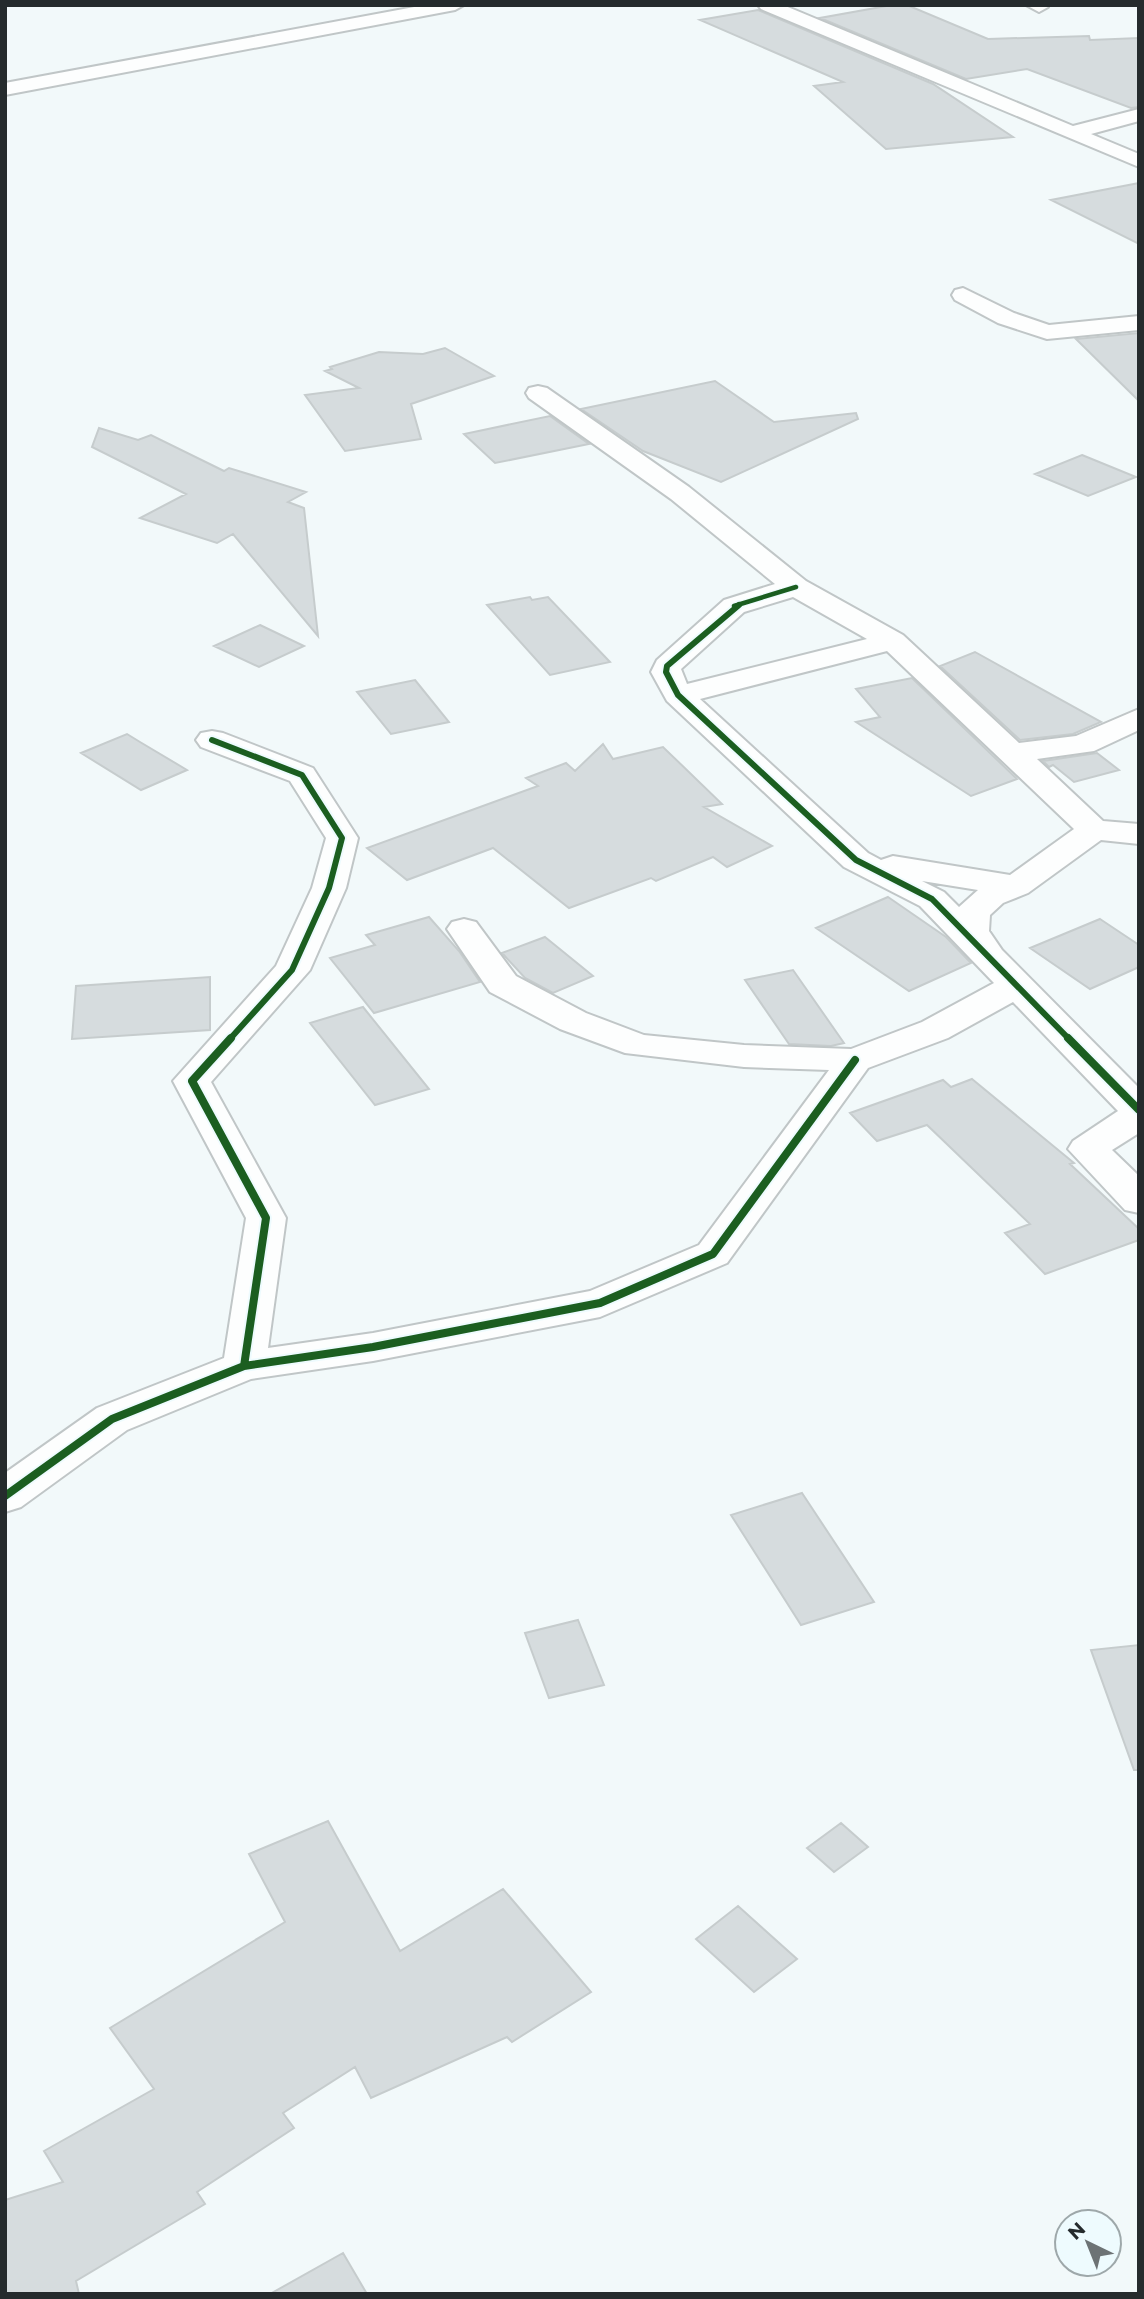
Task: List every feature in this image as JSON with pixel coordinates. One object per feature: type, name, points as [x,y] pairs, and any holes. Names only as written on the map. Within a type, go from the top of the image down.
[{"type":"street","points":[[5,89],[455,5]]},
{"type":"street","points":[[767,5],[1139,161]]},
{"type":"street","points":[[1071,132],[1139,115]]},
{"type":"street","points":[[963,295],[1006,318],[1047,332],[1139,323]]},
{"type":"street","points":[[538,393],[680,493],[796,587],[892,641],[1094,830],[1139,834]]},
{"type":"street","points":[[796,587],[734,606],[667,666],[666,672],[678,695],[856,860],[932,899],[1139,1111],[1124,1126],[1087,1149],[1112,1170],[1139,1201]]},
{"type":"street","points":[[678,695],[892,641]]},
{"type":"street","points":[[1010,753],[1083,744],[1139,718]]},
{"type":"street","points":[[212,740],[302,775],[342,838],[329,888],[292,970],[192,1081],[266,1218],[244,1366]]},
{"type":"street","points":[[990,959],[972,931],[972,912],[991,896],[1016,886],[1094,830]]},
{"type":"street","points":[[856,860],[1016,886]]},
{"type":"street","points":[[464,929],[503,984],[573,1021],[638,1045],[744,1056],[855,1060],[935,1030],[1016,985]]},
{"type":"street","points":[[5,1496],[112,1419],[244,1366],[373,1347],[600,1303],[713,1254],[855,1060]]},
{"type":"building","points":[[892,5],[907,5],[988,39],[1089,36],[1090,40],[1139,38],[1139,107],[1131,108],[1027,69],[966,79],[820,18]]},
{"type":"building","points":[[758,10],[933,84],[1013,137],[886,149],[814,86],[843,82],[700,20]]},
{"type":"building","points":[[1139,183],[1139,244],[1051,200]]},
{"type":"building","points":[[1139,333],[1139,401],[1076,339]]},
{"type":"building","points":[[445,348],[494,376],[411,404],[421,439],[345,451],[305,395],[359,388],[325,371],[332,369],[330,367],[379,352],[423,354]]},
{"type":"building","points":[[715,381],[774,422],[856,413],[858,419],[721,482],[643,451],[581,409]]},
{"type":"building","points":[[550,416],[589,444],[495,463],[464,434]]},
{"type":"building","points":[[99,428],[138,440],[151,435],[224,471],[229,468],[306,492],[288,502],[304,508],[318,636],[233,534],[217,543],[140,518],[186,494],[92,447]]},
{"type":"building","points":[[1082,455],[1136,477],[1088,496],[1035,474]]},
{"type":"building","points":[[530,597],[532,600],[548,597],[610,662],[550,675],[487,605]]},
{"type":"building","points":[[260,625],[304,646],[259,667],[214,646]]},
{"type":"building","points":[[975,652],[1101,722],[1073,734],[1020,740],[940,666]]},
{"type":"building","points":[[912,678],[1017,779],[971,796],[856,722],[880,717],[856,689]]},
{"type":"building","points":[[415,680],[449,722],[391,734],[357,692]]},
{"type":"building","points":[[127,734],[187,770],[141,790],[81,753]]},
{"type":"building","points":[[603,744],[613,759],[663,747],[722,804],[704,807],[772,846],[727,867],[713,857],[656,881],[651,878],[569,908],[493,848],[407,880],[367,848],[538,786],[526,778],[566,763],[575,771]]},
{"type":"building","points":[[1097,753],[1119,770],[1074,782],[1053,765],[1049,767],[1043,761]]},
{"type":"building","points":[[888,897],[946,937],[971,963],[909,991],[816,928]]},
{"type":"building","points":[[429,917],[459,951],[480,982],[374,1013],[330,958],[375,945],[366,935]]},
{"type":"building","points":[[1100,919],[1139,945],[1139,967],[1090,989],[1030,948]]},
{"type":"building","points":[[545,937],[593,976],[553,993],[525,978],[502,953]]},
{"type":"building","points":[[793,970],[844,1043],[831,1046],[789,1044],[745,980]]},
{"type":"building","points":[[210,977],[210,1030],[72,1039],[76,986]]},
{"type":"building","points":[[363,1007],[429,1089],[375,1105],[310,1023]]},
{"type":"building","points":[[972,1079],[1074,1163],[1070,1164],[1139,1229],[1139,1240],[1045,1274],[1005,1233],[1030,1224],[927,1125],[877,1141],[850,1113],[943,1080],[951,1087]]},
{"type":"building","points":[[802,1493],[874,1602],[801,1625],[731,1515]]},
{"type":"building","points":[[578,1620],[604,1685],[549,1698],[525,1633]]},
{"type":"building","points":[[1139,1645],[1139,1770],[1134,1770],[1091,1650]]},
{"type":"building","points":[[328,1821],[400,1951],[503,1889],[591,1992],[512,2042],[507,2037],[371,2098],[355,2067],[283,2113],[294,2128],[197,2192],[205,2204],[76,2281],[79,2294],[5,2294],[5,2200],[63,2182],[44,2151],[154,2089],[110,2028],[285,1922],[249,1854]]},
{"type":"building","points":[[841,1823],[868,1847],[834,1872],[807,1848]]},
{"type":"building","points":[[738,1906],[797,1959],[754,1992],[696,1939]]},
{"type":"building","points":[[343,2253],[367,2294],[270,2294]]},
{"type":"cycle path","points":[[796,587],[734,606],[667,666],[666,672],[678,695],[856,860],[932,899],[1139,1110]]},
{"type":"cycle path","points":[[212,740],[302,775],[342,838],[329,888],[292,970],[192,1081],[266,1218],[244,1366]]},
{"type":"cycle path","points":[[5,1496],[112,1419],[244,1366],[373,1347],[600,1303],[713,1254],[855,1060]]}]
